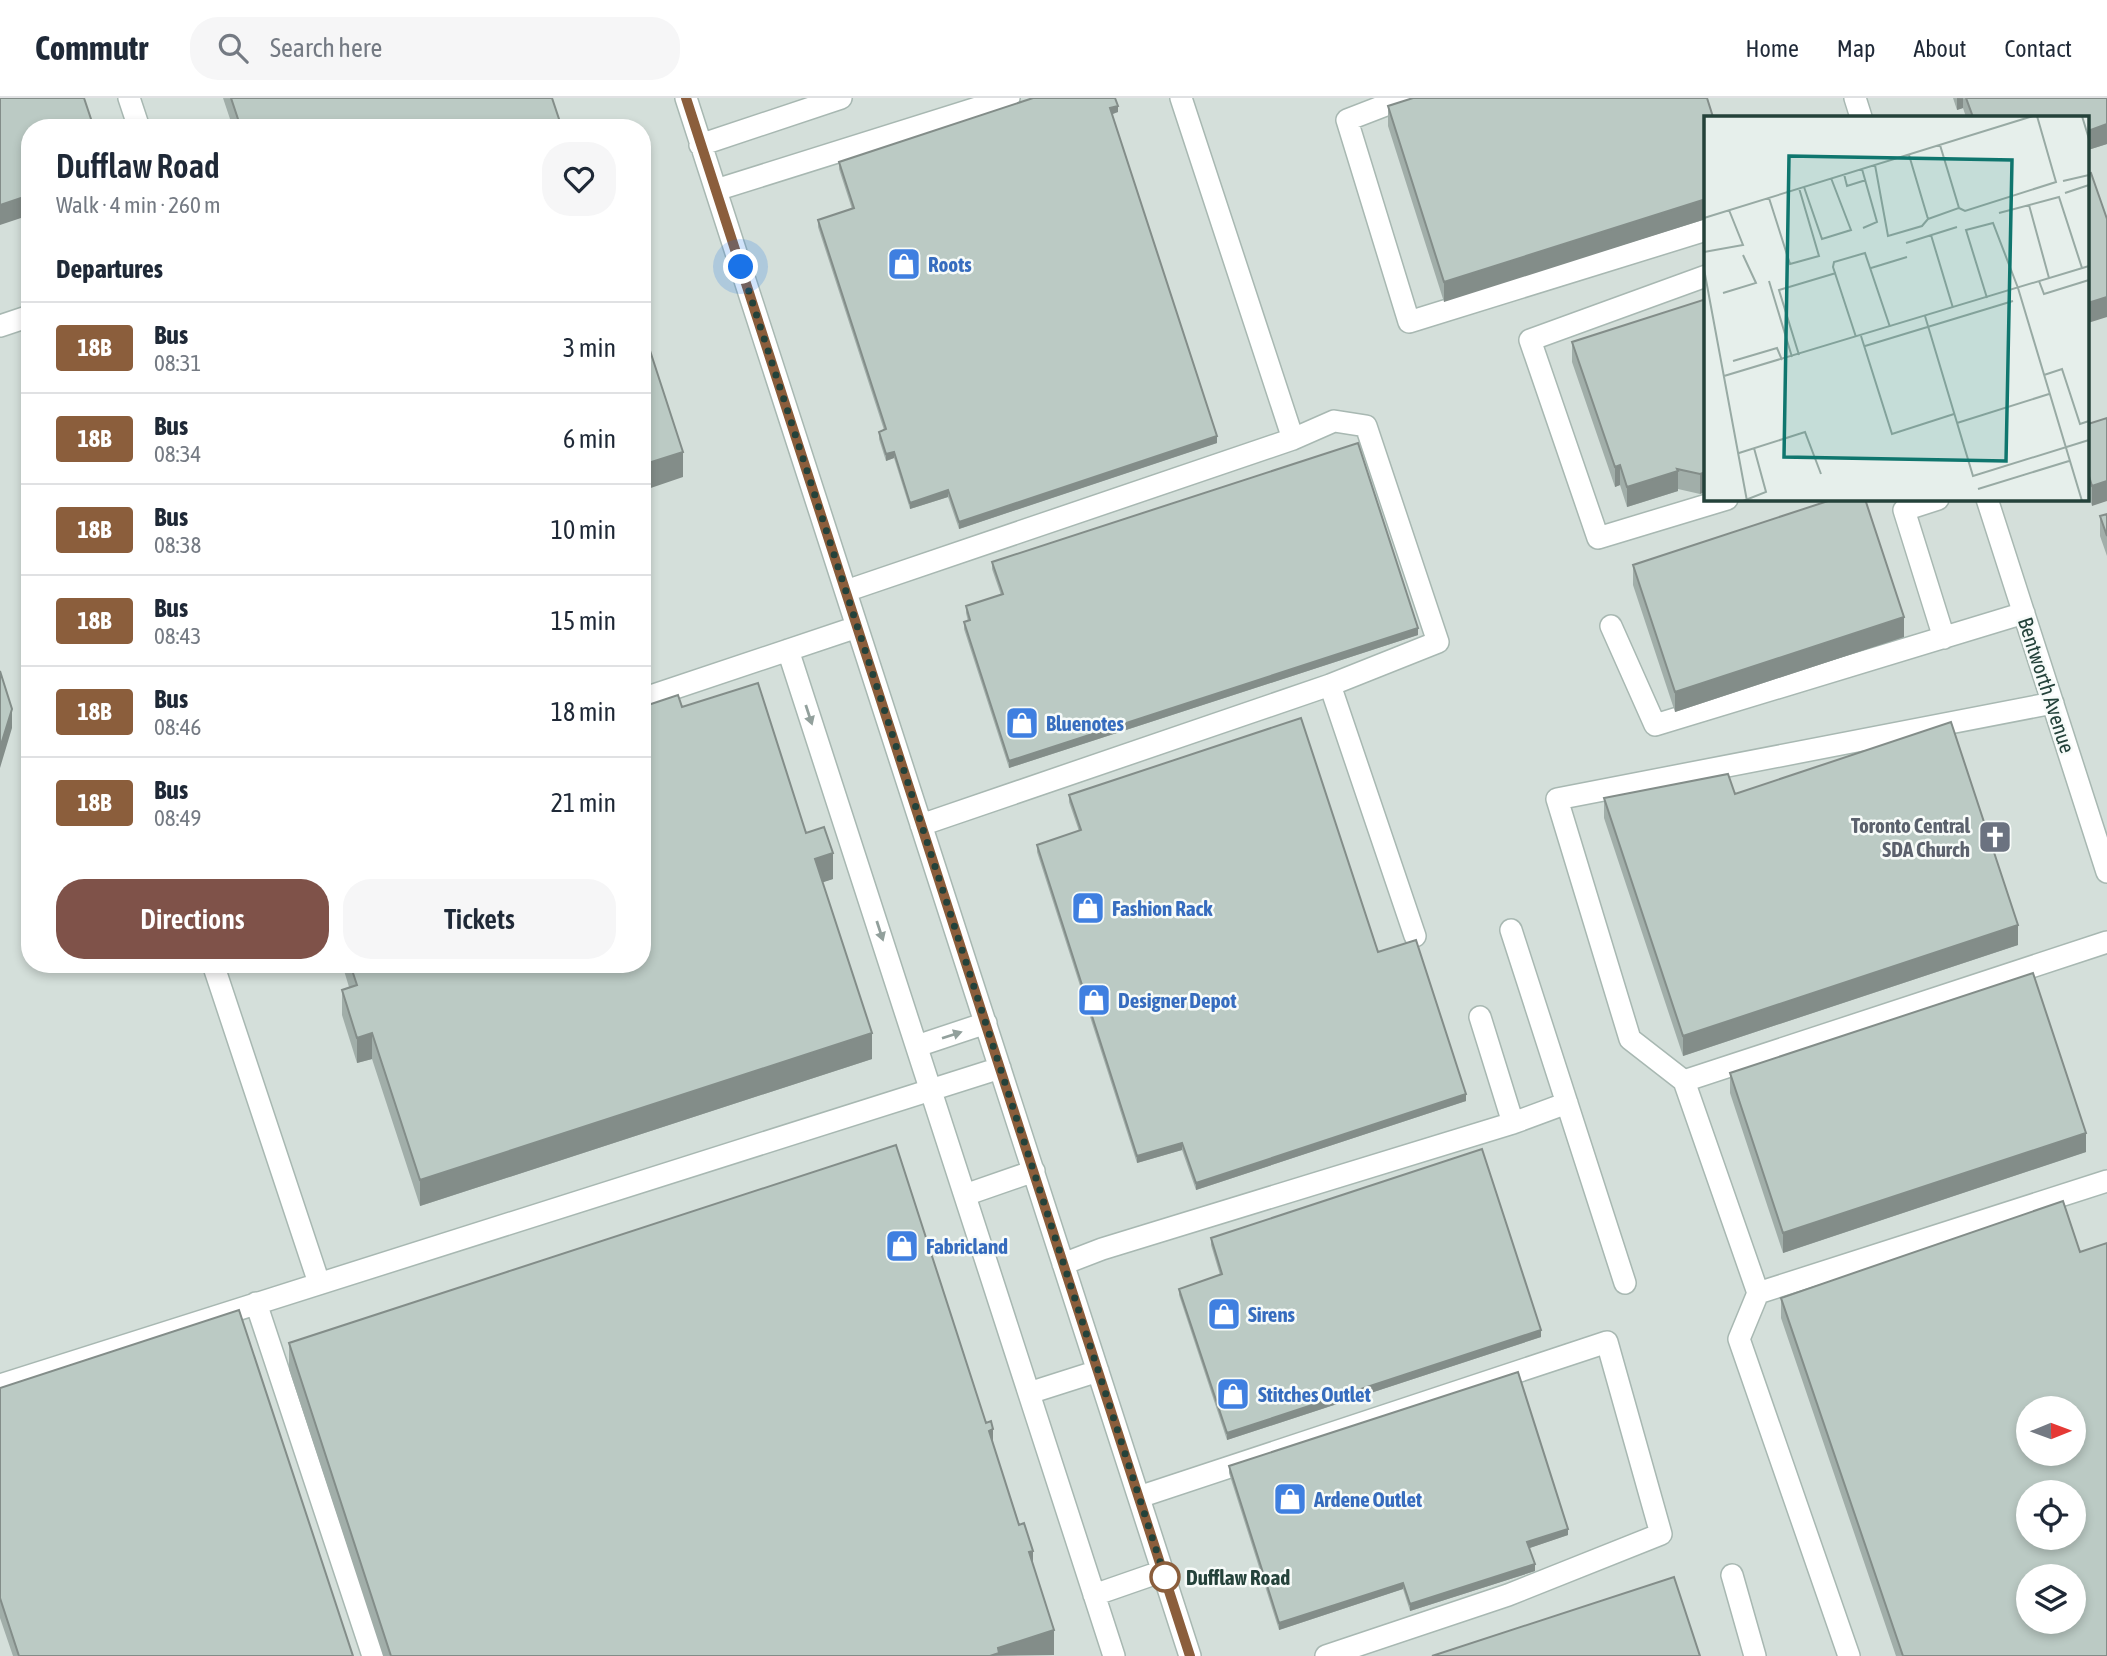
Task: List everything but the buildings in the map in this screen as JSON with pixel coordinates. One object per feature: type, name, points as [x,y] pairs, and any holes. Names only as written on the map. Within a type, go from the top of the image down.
[{"type":"street","points":[[129,98],[136,119]]},
{"type":"street","points":[[686,98],[1190,1656]]},
{"type":"street","points":[[700,145],[841,98]]},
{"type":"street","points":[[716,190],[1009,98]]},
{"type":"street","points":[[1181,98],[1293,439]]},
{"type":"street","points":[[1404,98],[1347,120],[1409,321],[1704,231]]},
{"type":"street","points":[[1855,98],[1861,116]]},
{"type":"street","points":[[1704,277],[1530,340],[1598,538],[1724,500]]},
{"type":"street","points":[[0,326],[21,319]]},
{"type":"street","points":[[846,591],[1293,439],[1334,421],[1366,426],[1438,642],[1330,685],[921,825]]},
{"type":"street","points":[[1935,500],[1904,510],[1944,638]]},
{"type":"street","name":"Bentworth Avenue","points":[[1987,500],[2107,872]]},
{"type":"street","points":[[1611,625],[1655,724],[2024,613]]},
{"type":"street","points":[[651,696],[858,627]]},
{"type":"street","points":[[788,650],[1114,1656]]},
{"type":"street","points":[[1330,685],[1415,936]]},
{"type":"street","points":[[1849,1656],[1739,1339],[1758,1293],[1684,1081],[1630,1039],[1557,799],[2053,703]]},
{"type":"street","points":[[1511,930],[1625,1283]]},
{"type":"street","points":[[1684,1081],[2107,942]]},
{"type":"street","points":[[216,973],[319,1283]]},
{"type":"street","points":[[1480,1017],[1513,1123]]},
{"type":"street","points":[[917,1046],[986,1023]]},
{"type":"street","points":[[0,1385],[1000,1068]]},
{"type":"street","points":[[1063,1264],[1102,1249],[1513,1123],[1567,1102]]},
{"type":"street","points":[[965,1195],[1034,1171]]},
{"type":"street","points":[[1758,1293],[2107,1181]]},
{"type":"street","points":[[256,1303],[373,1656]]},
{"type":"street","points":[[1139,1497],[1607,1342],[1661,1534],[1508,1595],[1326,1656]]},
{"type":"street","points":[[1029,1392],[1098,1370]]},
{"type":"street","points":[[1094,1595],[1163,1572]]},
{"type":"street","points":[[1731,1575],[1755,1656]]},
{"type":"shaded area","points":[[0,98],[2107,98],[2107,1656],[0,1656]]},
{"type":"bus line","name":"18B","points":[[686,98],[1190,1656]]},
{"type":"place","name":"Roots","points":[[904,264]]},
{"type":"place","name":"Bluenotes","points":[[1022,723]]},
{"type":"place","name":"Toronto Central SDA Church","points":[[1995,837]]},
{"type":"place","name":"Fashion Rack","points":[[1088,908]]},
{"type":"place","name":"Designer Depot","points":[[1094,1000]]},
{"type":"place","name":"Fabricland","points":[[902,1246]]},
{"type":"place","name":"Sirens","points":[[1224,1314]]},
{"type":"place","name":"Stitches Outlet","points":[[1233,1394]]},
{"type":"place","name":"Ardene Outlet","points":[[1290,1499]]},
{"type":"place","name":"Dufflaw Road","points":[[1165,1577]]},
{"type":"route","points":[[741,267],[1165,1577]]}]
